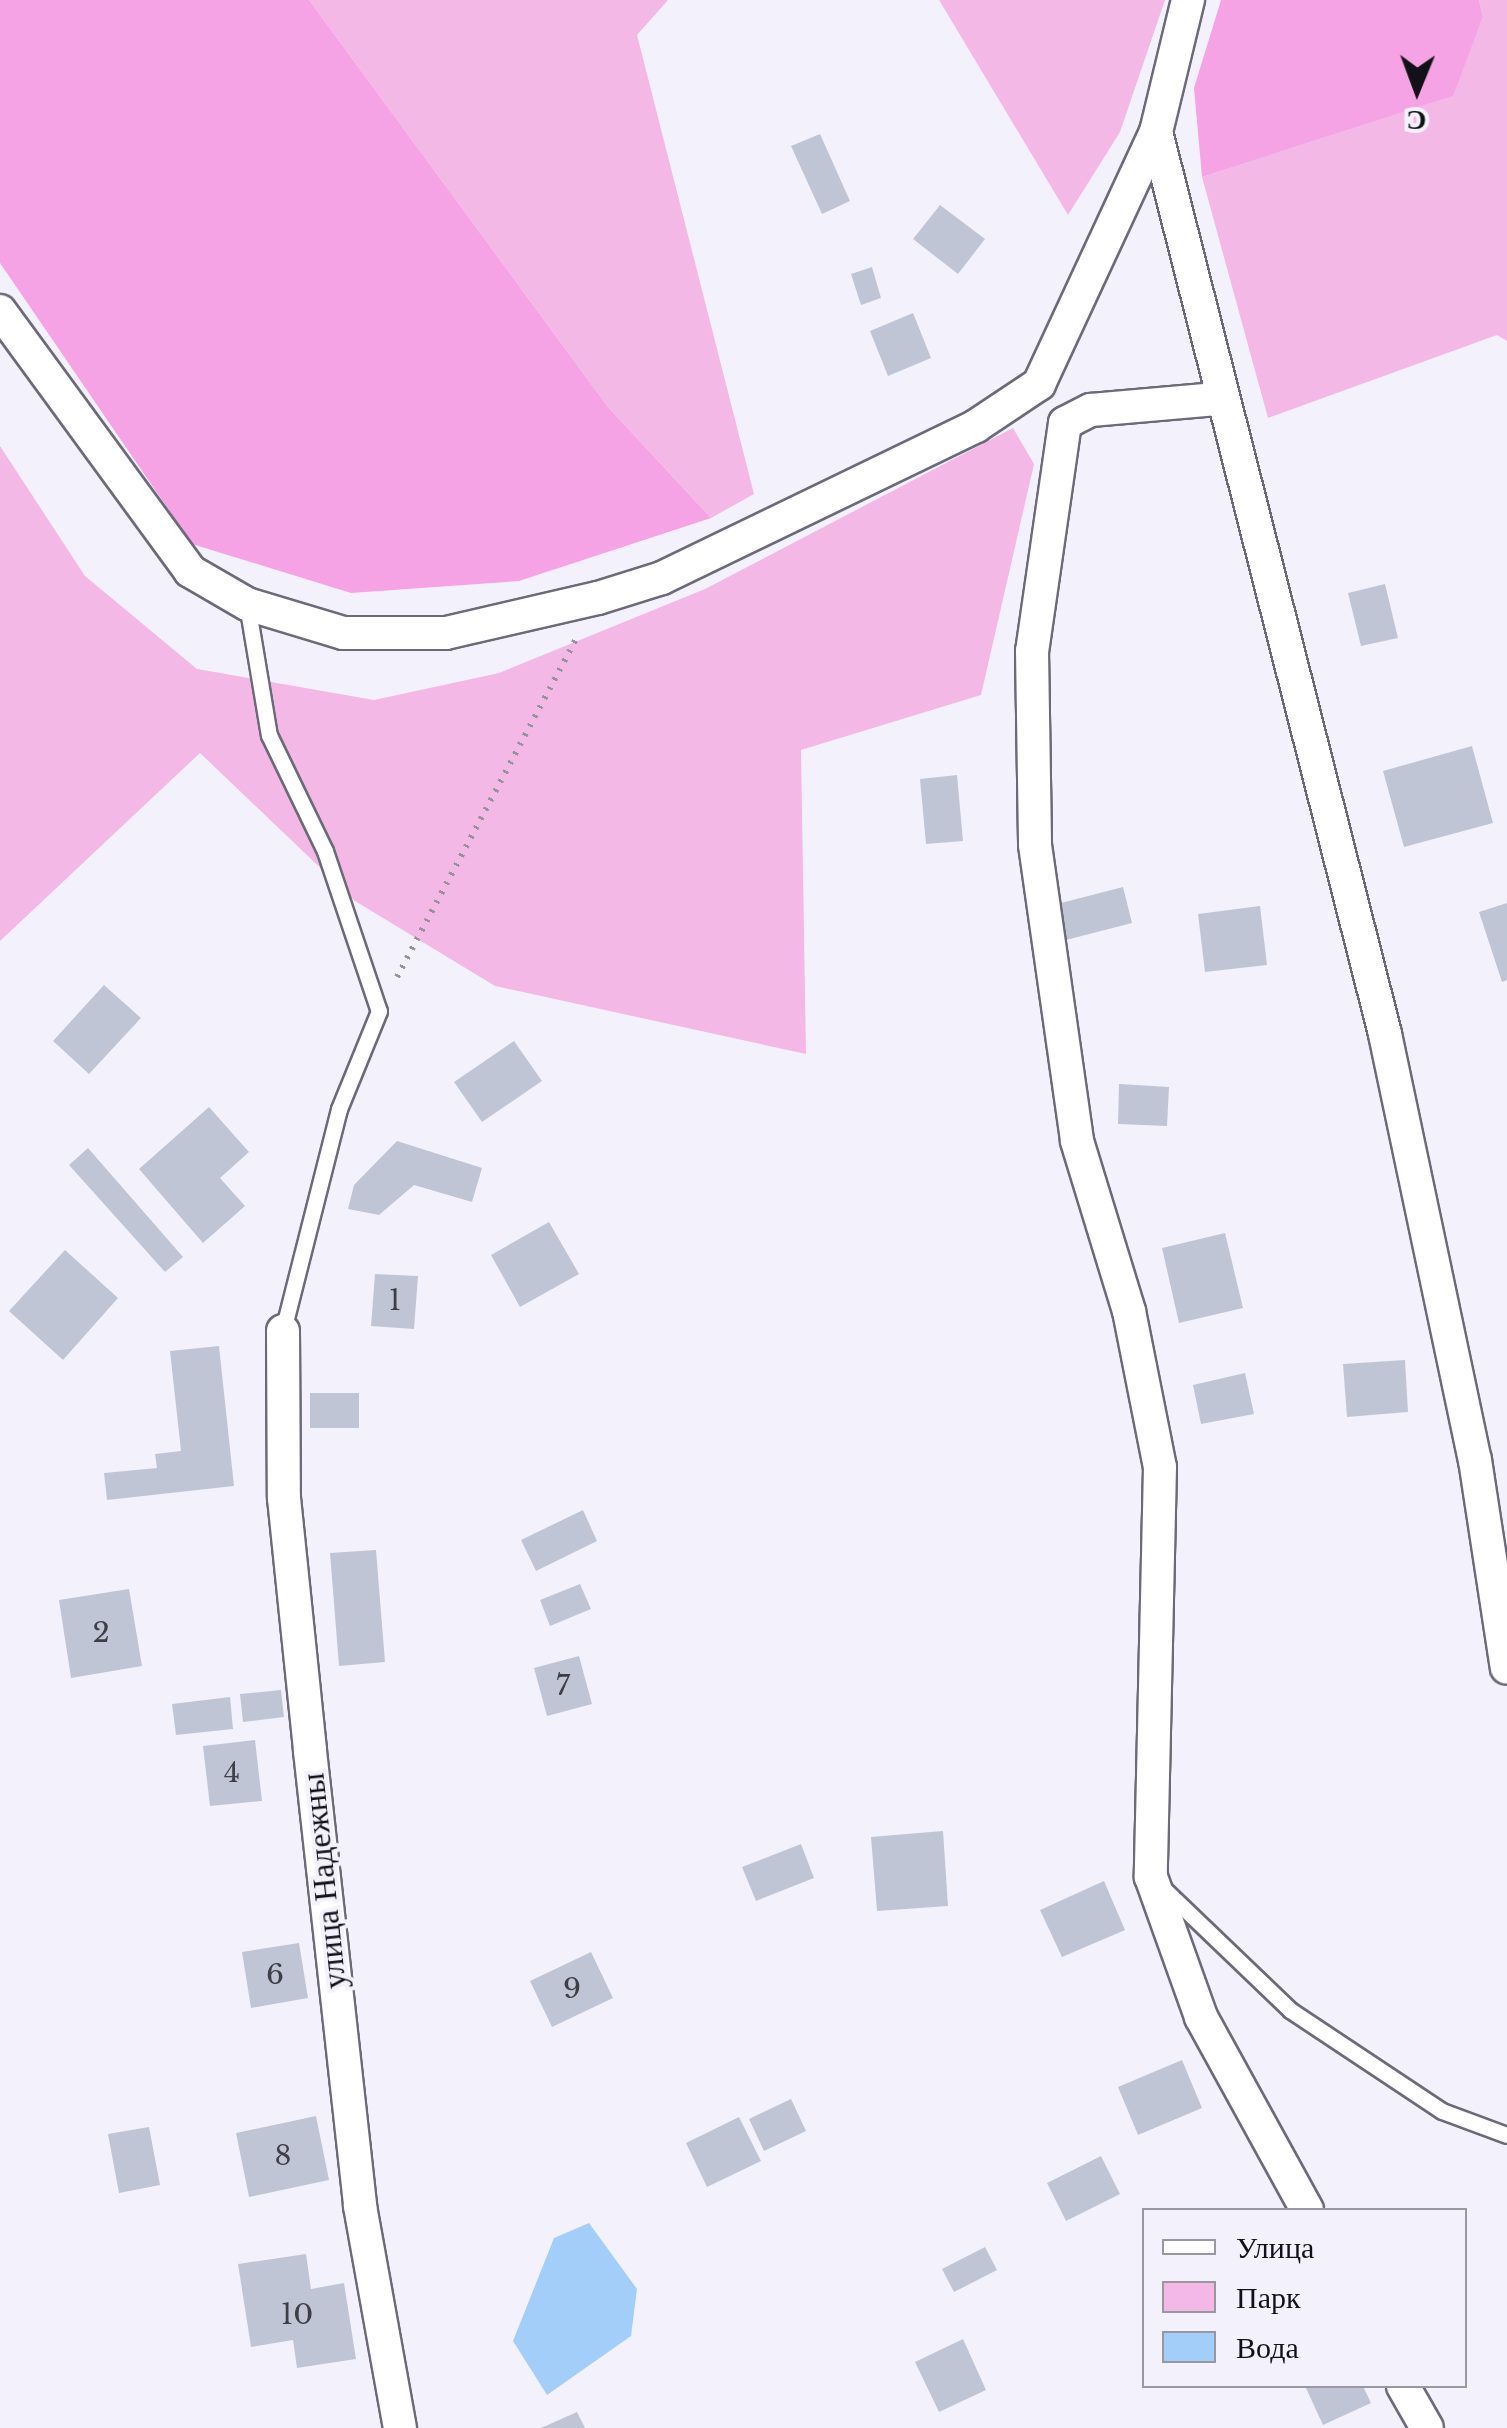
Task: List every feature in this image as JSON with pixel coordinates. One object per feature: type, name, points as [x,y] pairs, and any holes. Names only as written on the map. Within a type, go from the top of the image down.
[{"type":"street","points":[[0,311],[190,571],[247,604],[343,634],[446,633],[598,598],[662,578],[976,426],[1040,384],[1156,132],[1188,0]]},
{"type":"street","points":[[1156,132],[1217,398],[1258,509],[1386,1034],[1475,1460],[1507,1668]]},
{"type":"street","points":[[1040,384],[1045,410],[1065,422]]},
{"type":"street","points":[[1065,422],[1092,410],[1217,398]]},
{"type":"street","points":[[1065,422],[1032,651],[1035,845],[1077,1142],[1129,1311],[1160,1466],[1151,1877],[1200,2017],[1306,2208]]},
{"type":"street","name":"улица Надежны","points":[[284,1331],[284,1498],[310,1751],[360,2206],[400,2428]]},
{"type":"street","points":[[1405,2388],[1427,2428]]},
{"type":"lane","points":[[247,604],[269,735],[325,851],[378,1011],[339,1109],[284,1331]]},
{"type":"lane","points":[[1151,1877],[1290,2010],[1442,2111],[1507,2136]]},
{"type":"path","points":[[378,1011],[598,598]]},
{"type":"green space","points":[[309,0],[668,0],[637,35],[754,494],[711,518],[608,407]]},
{"type":"green space","points":[[939,0],[1165,0],[1120,132],[1068,215]]},
{"type":"green space","points":[[1479,0],[1507,0],[1507,341],[1497,335],[1268,418],[1202,177],[1452,96],[1483,17]]},
{"type":"green space","points":[[1013,428],[1034,464],[981,695],[801,750],[806,1054],[495,986],[355,901],[200,753],[0,941],[0,446],[85,576],[197,669],[374,700],[499,673],[705,589]]},
{"type":"shaded area","points":[[0,0],[309,0],[608,407],[711,518],[519,581],[351,593],[192,544],[0,263]]},
{"type":"shaded area","points":[[1221,0],[1479,0],[1483,17],[1453,96],[1202,177],[1194,88]]},
{"type":"water","points":[[589,2223],[637,2289],[631,2336],[547,2395],[513,2341],[554,2238]]},
{"type":"building","points":[[820,134],[850,201],[822,214],[791,146]]},
{"type":"building","points":[[940,205],[985,239],[958,274],[913,239]]},
{"type":"building","points":[[872,267],[881,298],[861,305],[851,274]]},
{"type":"building","points":[[913,313],[931,358],[888,376],[870,331]]},
{"type":"building","points":[[1385,584],[1398,638],[1361,646],[1348,593]]},
{"type":"building","points":[[1472,746],[1493,823],[1404,847],[1383,771]]},
{"type":"building","points":[[957,775],[963,841],[926,844],[920,779]]},
{"type":"building","points":[[1123,887],[1132,923],[1066,940],[1057,904]]},
{"type":"building","points":[[1507,903],[1507,980],[1502,982],[1479,912]]},
{"type":"building","points":[[1260,906],[1267,965],[1205,972],[1198,914]]},
{"type":"building","points":[[104,985],[141,1018],[89,1074],[53,1041]]},
{"type":"building","points":[[514,1041],[542,1081],[482,1122],[454,1082]]},
{"type":"building","points":[[1119,1084],[1169,1087],[1167,1126],[1118,1124]]},
{"type":"building","points":[[209,1107],[249,1152],[220,1178],[245,1206],[203,1243],[139,1169]]},
{"type":"building","points":[[397,1141],[482,1168],[472,1202],[414,1185],[379,1215],[348,1209],[354,1185]]},
{"type":"building","points":[[88,1148],[183,1257],[165,1272],[69,1165]]},
{"type":"building","points":[[549,1222],[579,1274],[520,1307],[491,1255]]},
{"type":"building","points":[[1225,1233],[1243,1308],[1179,1323],[1162,1248]]},
{"type":"building","points":[[65,1250],[118,1298],[63,1360],[9,1311]]},
{"type":"building","points":[[375,1274],[418,1276],[414,1329],[371,1326]]},
{"type":"building","points":[[219,1346],[234,1486],[107,1500],[104,1473],[157,1468],[155,1454],[181,1451],[170,1351]]},
{"type":"building","points":[[1405,1360],[1408,1412],[1347,1417],[1343,1364]]},
{"type":"building","points":[[1245,1373],[1254,1414],[1201,1424],[1193,1385]]},
{"type":"building","points":[[310,1393],[359,1393],[359,1428],[310,1428]]},
{"type":"building","points":[[583,1510],[597,1541],[536,1571],[521,1540]]},
{"type":"building","points":[[376,1550],[385,1662],[339,1666],[330,1553]]},
{"type":"building","points":[[580,1584],[591,1609],[550,1626],[540,1600]]},
{"type":"building","points":[[129,1589],[142,1666],[71,1678],[59,1600]]},
{"type":"building","points":[[579,1656],[592,1704],[547,1716],[534,1668]]},
{"type":"building","points":[[281,1690],[284,1717],[243,1722],[240,1694]]},
{"type":"building","points":[[230,1697],[233,1729],[176,1735],[172,1704]]},
{"type":"building","points":[[255,1740],[262,1801],[210,1806],[203,1746]]},
{"type":"building","points":[[943,1831],[948,1906],[877,1911],[871,1837]]},
{"type":"building","points":[[801,1844],[814,1878],[756,1901],[742,1867]]},
{"type":"building","points":[[1104,1881],[1125,1930],[1062,1957],[1040,1910]]},
{"type":"building","points":[[299,1943],[308,1998],[251,2008],[242,1952]]},
{"type":"building","points":[[591,1952],[613,1998],[552,2027],[530,1981]]},
{"type":"building","points":[[1182,2060],[1202,2108],[1138,2135],[1118,2087]]},
{"type":"building","points":[[791,2099],[806,2131],[764,2151],[749,2119]]},
{"type":"building","points":[[316,2116],[329,2180],[249,2197],[236,2133]]},
{"type":"building","points":[[739,2117],[761,2161],[707,2187],[686,2143]]},
{"type":"building","points":[[149,2127],[160,2185],[119,2193],[108,2134]]},
{"type":"building","points":[[1101,2156],[1120,2194],[1066,2221],[1047,2183]]},
{"type":"building","points":[[985,2247],[997,2270],[954,2292],[942,2269]]},
{"type":"building","points":[[306,2254],[311,2289],[344,2283],[356,2359],[297,2368],[293,2340],[251,2347],[238,2264]]},
{"type":"building","points":[[963,2339],[986,2390],[939,2412],[915,2362]]},
{"type":"building","points":[[1306,2388],[1364,2388],[1371,2403],[1323,2425]]},
{"type":"building","points":[[577,2412],[585,2428],[541,2428]]}]
